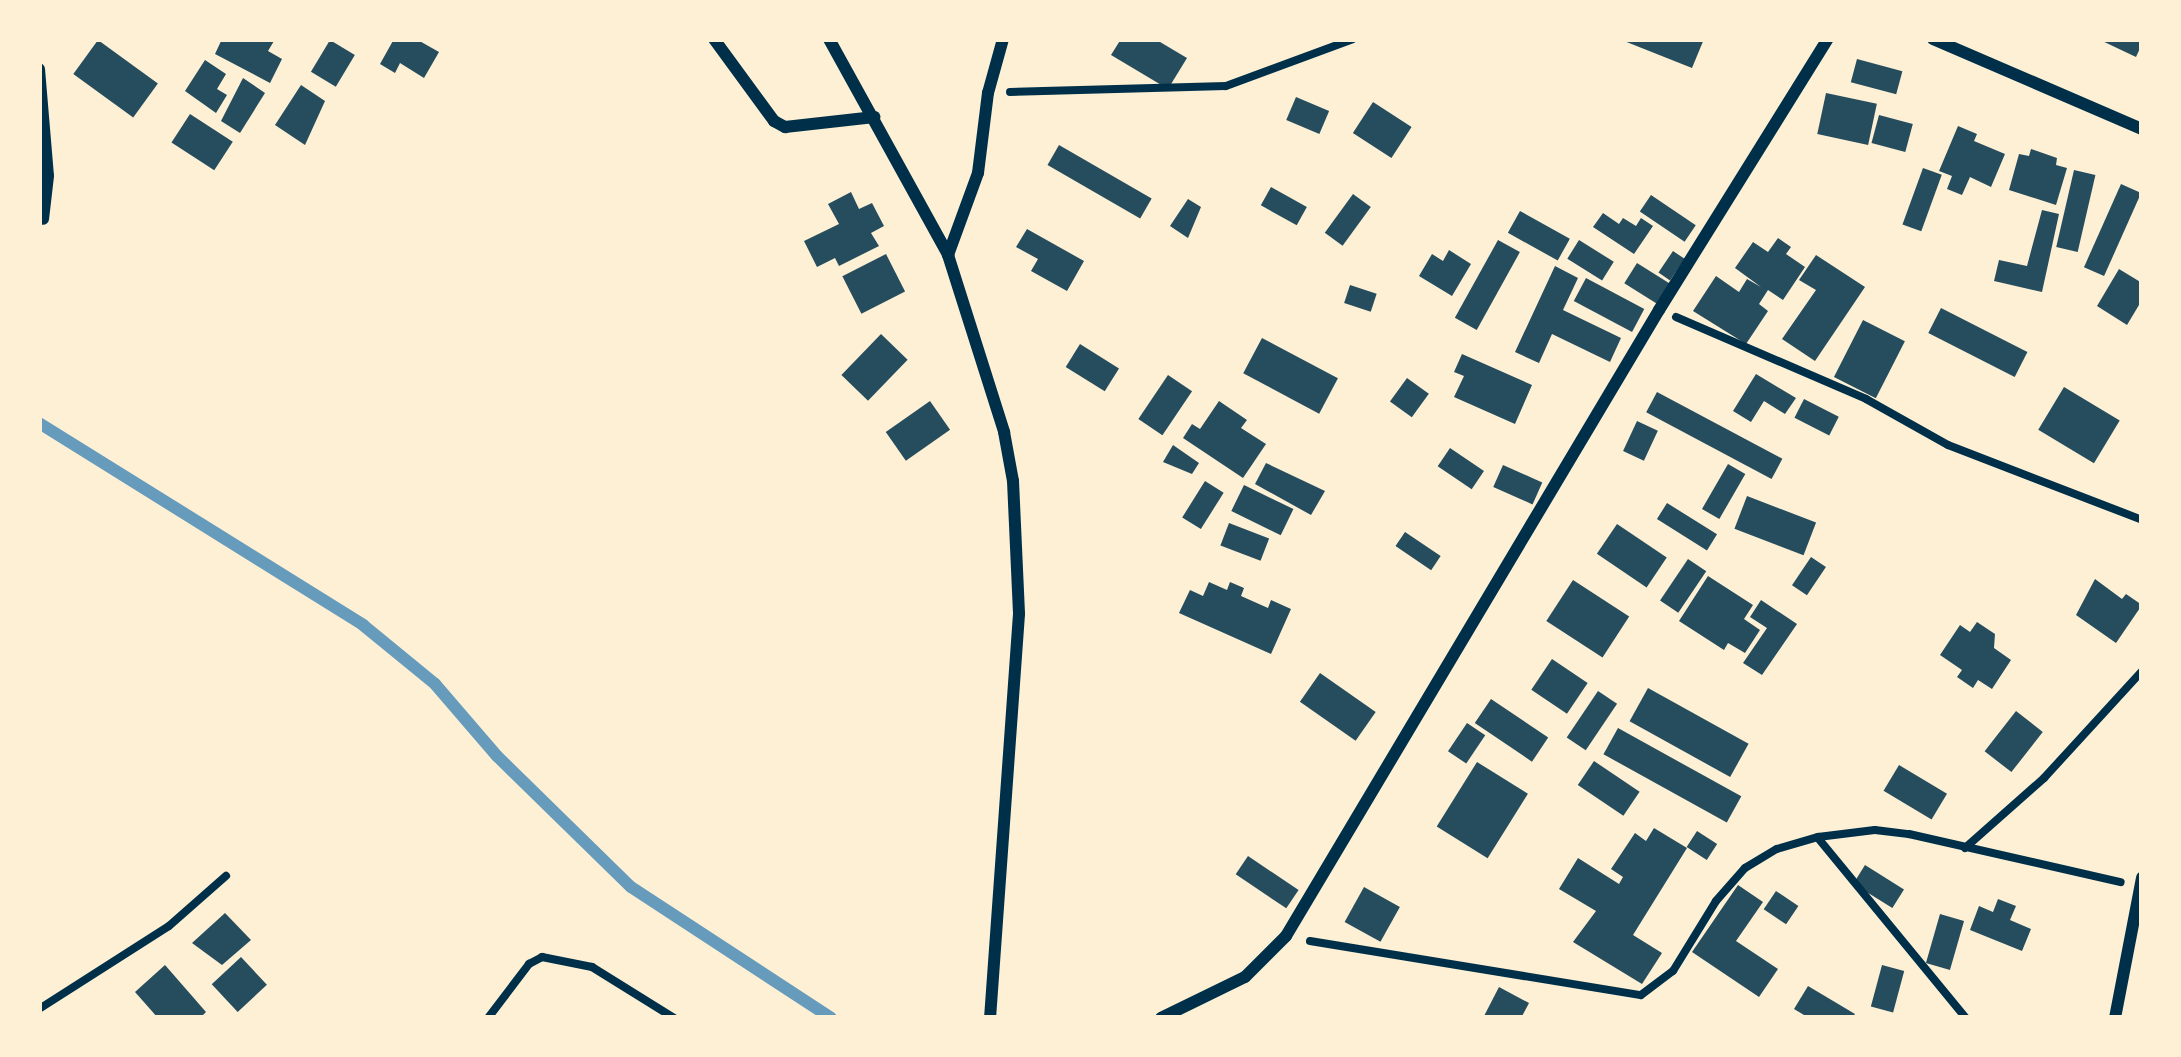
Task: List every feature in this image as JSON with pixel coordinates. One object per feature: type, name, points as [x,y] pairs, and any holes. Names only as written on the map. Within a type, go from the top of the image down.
[{"type":"street","points":[[714,39],[774,121],[785,127],[874,117]]},
{"type":"street","points":[[829,39],[948,255],[1004,432],[1015,514],[1019,614],[990,1018]]},
{"type":"street","points":[[948,255],[978,173],[988,93],[1003,39]]},
{"type":"street","points":[[1160,1018],[1245,977],[1286,936],[1658,310],[1828,39]]},
{"type":"street","points":[[1933,39],[2142,129]]},
{"type":"street","points":[[39,69],[48,176],[43,219]]},
{"type":"street","points":[[2114,1018],[2141,882]]},
{"type":"path","points":[[988,93],[1226,86],[1353,39]]},
{"type":"path","points":[[1658,310],[1865,398],[1948,445],[2142,520]]},
{"type":"path","points":[[1963,849],[2044,778],[2142,671]]},
{"type":"path","points":[[1286,936],[1641,994],[1662,984],[1716,901],[1745,868],[1777,849],[1817,838],[1875,830],[2141,882]]},
{"type":"path","points":[[1817,838],[1966,1018]]},
{"type":"path","points":[[39,1009],[170,926],[226,876]]},
{"type":"path","points":[[488,1018],[529,964],[542,958],[592,967],[674,1018]]},
{"type":"building","points":[[222,39],[274,41],[268,51],[282,59],[270,83],[215,54]]},
{"type":"building","points":[[394,39],[416,39],[439,52],[424,78],[400,63],[395,73],[380,64]]},
{"type":"building","points":[[1121,39],[1155,39],[1187,58],[1168,89],[1111,55]]},
{"type":"building","points":[[1619,39],[1704,39],[1692,68]]},
{"type":"building","points":[[2098,39],[2142,39],[2142,44],[2136,57]]},
{"type":"building","points":[[98,40],[158,83],[133,117],[73,74]]},
{"type":"building","points":[[330,40],[355,55],[336,87],[311,72]]},
{"type":"building","points":[[1857,59],[1902,71],[1896,94],[1851,82]]},
{"type":"building","points":[[205,60],[226,74],[217,89],[227,95],[216,113],[185,91]]},
{"type":"building","points":[[243,78],[265,93],[240,133],[221,121]]},
{"type":"building","points":[[301,85],[325,101],[305,145],[275,125]]},
{"type":"building","points":[[1826,93],[1877,104],[1868,145],[1817,134]]},
{"type":"building","points":[[1296,97],[1329,111],[1319,134],[1286,120]]},
{"type":"building","points":[[1373,102],[1412,127],[1391,158],[1353,133]]},
{"type":"building","points":[[190,114],[233,142],[214,170],[171,143]]},
{"type":"building","points":[[1879,115],[1913,124],[1905,152],[1871,143]]},
{"type":"building","points":[[1958,126],[1977,134],[1974,141],[2005,154],[1991,187],[1970,177],[1962,195],[1947,189],[1952,176],[1939,171]]},
{"type":"building","points":[[1059,145],[1152,198],[1140,218],[1048,165]]},
{"type":"building","points":[[2031,149],[2057,158],[2056,165],[2067,168],[2056,205],[2009,190],[2019,154],[2029,156]]},
{"type":"building","points":[[1923,168],[1942,175],[1921,231],[1902,224]]},
{"type":"building","points":[[2074,170],[2095,175],[2078,252],[2056,247]]},
{"type":"building","points":[[2121,184],[2141,193],[2104,276],[2084,267]]},
{"type":"building","points":[[1271,187],[1307,207],[1297,225],[1261,205]]},
{"type":"building","points":[[851,192],[859,209],[872,203],[884,226],[871,233],[879,246],[839,266],[835,258],[817,267],[804,241],[839,224],[828,204]]},
{"type":"building","points":[[1353,194],[1371,207],[1343,246],[1325,233]]},
{"type":"building","points":[[1651,195],[1696,225],[1685,242],[1640,212]]},
{"type":"building","points":[[1188,199],[1201,207],[1188,238],[1170,226]]},
{"type":"building","points":[[2042,210],[2059,214],[2042,292],[1994,281],[1999,260],[2027,266]]},
{"type":"building","points":[[1520,211],[1570,239],[1558,260],[1508,233]]},
{"type":"building","points":[[1603,213],[1619,224],[1623,218],[1636,226],[1641,218],[1653,226],[1634,254],[1593,227]]},
{"type":"building","points":[[1027,229],[1084,261],[1067,291],[1031,271],[1038,259],[1016,247]]},
{"type":"building","points":[[1778,238],[1791,247],[1786,254],[1805,267],[1783,300],[1768,290],[1759,304],[1768,311],[1746,344],[1693,311],[1716,276],[1739,292],[1747,279],[1761,287],[1735,268],[1753,242],[1768,252]]},
{"type":"building","points":[[1498,240],[1520,252],[1477,330],[1455,318]]},
{"type":"building","points":[[1579,240],[1614,262],[1602,280],[1567,259]]},
{"type":"building","points":[[1449,250],[1471,264],[1452,296],[1419,276],[1432,254],[1443,261]]},
{"type":"building","points":[[1673,251],[1685,259],[1670,280],[1658,273]]},
{"type":"building","points":[[886,254],[905,291],[861,314],[842,276]]},
{"type":"building","points":[[1816,255],[1865,287],[1815,361],[1782,339],[1816,290],[1799,280]]},
{"type":"building","points":[[1637,263],[1670,284],[1657,304],[1624,283]]},
{"type":"building","points":[[1555,266],[1578,278],[1563,310],[1621,338],[1610,362],[1552,334],[1539,363],[1515,352]]},
{"type":"building","points":[[2119,269],[2142,283],[2142,300],[2127,325],[2097,306]]},
{"type":"building","points":[[1586,278],[1644,309],[1632,332],[1574,301]]},
{"type":"building","points":[[1350,285],[1377,294],[1371,312],[1344,303]]},
{"type":"building","points":[[1941,308],[2027,352],[2015,377],[1928,333]]},
{"type":"building","points":[[1863,320],[1905,341],[1876,398],[1834,377]]},
{"type":"building","points":[[881,334],[908,360],[868,401],[841,375]]},
{"type":"building","points":[[1262,338],[1338,378],[1319,414],[1243,373]]},
{"type":"building","points":[[1080,344],[1119,368],[1105,391],[1066,367]]},
{"type":"building","points":[[1462,354],[1532,385],[1515,424],[1454,397],[1464,376],[1454,372]]},
{"type":"building","points":[[1756,374],[1796,398],[1785,414],[1764,401],[1751,422],[1733,411]]},
{"type":"building","points":[[1168,375],[1192,391],[1162,435],[1138,419]]},
{"type":"building","points":[[1407,378],[1429,394],[1412,417],[1390,401]]},
{"type":"building","points":[[2064,387],[2120,420],[2094,463],[2038,430]]},
{"type":"building","points":[[1657,392],[1782,459],[1772,479],[1646,412]]},
{"type":"building","points":[[1804,399],[1839,417],[1829,435],[1794,418]]},
{"type":"building","points":[[930,401],[950,430],[906,461],[886,432]]},
{"type":"building","points":[[1219,401],[1247,420],[1241,428],[1266,444],[1243,478],[1183,438],[1192,424],[1200,429]]},
{"type":"building","points":[[1637,421],[1658,431],[1644,461],[1623,451]]},
{"type":"building","points":[[1173,445],[1199,463],[1192,474],[1163,462]]},
{"type":"building","points":[[1450,448],[1484,471],[1472,489],[1438,466]]},
{"type":"building","points":[[1266,463],[1325,491],[1311,515],[1255,484]]},
{"type":"building","points":[[1728,464],[1745,474],[1719,519],[1702,509]]},
{"type":"building","points":[[1503,465],[1542,482],[1533,504],[1493,487]]},
{"type":"building","points":[[1205,481],[1224,493],[1201,529],[1182,517]]},
{"type":"building","points":[[1244,485],[1293,509],[1281,535],[1231,511]]},
{"type":"building","points":[[1747,496],[1816,523],[1804,555],[1734,529]]},
{"type":"building","points":[[1667,503],[1717,534],[1707,550],[1657,519]]},
{"type":"building","points":[[1229,523],[1269,538],[1261,561],[1220,545]]},
{"type":"building","points":[[1617,524],[1667,558],[1647,587],[1597,554]]},
{"type":"building","points":[[1405,532],[1441,556],[1431,570],[1395,546]]},
{"type":"building","points":[[1811,557],[1826,567],[1807,595],[1792,585]]},
{"type":"building","points":[[1688,559],[1706,571],[1678,613],[1660,600]]},
{"type":"building","points":[[1708,576],[1753,605],[1744,619],[1760,630],[1745,653],[1728,643],[1724,650],[1679,621]]},
{"type":"building","points":[[2095,579],[2122,599],[2126,594],[2142,605],[2116,643],[2076,615]]},
{"type":"building","points":[[1573,580],[1629,616],[1603,658],[1546,621]]},
{"type":"building","points":[[1209,582],[1227,590],[1230,582],[1244,588],[1241,596],[1268,608],[1271,600],[1291,609],[1271,654],[1179,613],[1190,590],[1203,596]]},
{"type":"building","points":[[1761,600],[1797,624],[1762,675],[1743,663],[1767,628],[1750,617]]},
{"type":"building","points":[[1977,622],[1995,634],[1994,648],[2011,660],[1992,689],[1978,680],[1973,688],[1957,677],[1962,670],[1940,655],[1960,625],[1970,632]]},
{"type":"building","points":[[1552,659],[1588,683],[1567,714],[1531,690]]},
{"type":"building","points":[[1320,673],[1376,712],[1356,741],[1300,702]]},
{"type":"building","points":[[1648,688],[1749,744],[1730,777],[1630,721]]},
{"type":"building","points":[[1598,691],[1617,704],[1586,750],[1567,737]]},
{"type":"building","points":[[1491,699],[1548,738],[1532,762],[1475,723]]},
{"type":"building","points":[[2016,711],[2043,732],[2011,772],[1985,751]]},
{"type":"building","points":[[1467,723],[1485,735],[1466,763],[1448,751]]},
{"type":"building","points":[[1618,728],[1741,796],[1727,823],[1603,754]]},
{"type":"building","points":[[1594,761],[1640,792],[1623,816],[1578,785]]},
{"type":"building","points":[[1477,762],[1528,794],[1488,858],[1437,826]]},
{"type":"building","points":[[1899,765],[1947,794],[1932,820],[1884,791]]},
{"type":"building","points":[[1654,828],[1687,848],[1633,935],[1662,953],[1642,984],[1573,942],[1596,911],[1559,889],[1578,858],[1619,884],[1623,877],[1611,869],[1635,833],[1646,841]]},
{"type":"building","points":[[1697,831],[1717,844],[1707,860],[1687,847]]},
{"type":"building","points":[[1248,856],[1299,890],[1286,908],[1236,874]]},
{"type":"building","points":[[1865,865],[1904,889],[1892,908],[1853,884]]},
{"type":"building","points":[[1738,885],[1763,902],[1736,941],[1778,969],[1759,997],[1692,952]]},
{"type":"building","points":[[1364,887],[1400,907],[1380,942],[1345,922]]},
{"type":"building","points":[[1776,891],[1798,906],[1786,924],[1764,909]]},
{"type":"building","points":[[1998,899],[2016,906],[2010,920],[2031,929],[2022,951],[1970,930],[1979,906],[1993,912]]},
{"type":"building","points":[[225,913],[251,940],[222,965],[192,943]]},
{"type":"building","points":[[1940,914],[1964,921],[1950,970],[1926,963]]},
{"type":"building","points":[[241,957],[267,985],[238,1012],[212,984]]},
{"type":"building","points":[[165,965],[206,1012],[200,1018],[158,1018],[135,992]]},
{"type":"building","points":[[1882,965],[1904,971],[1893,1012],[1871,1007]]},
{"type":"building","points":[[1808,986],[1855,1014],[1852,1018],[1809,1018],[1794,1009]]},
{"type":"building","points":[[1499,987],[1529,1003],[1521,1018],[1483,1018]]},
{"type":"waterway","points":[[39,423],[363,625],[435,684],[497,756],[631,887],[831,1018]]}]
